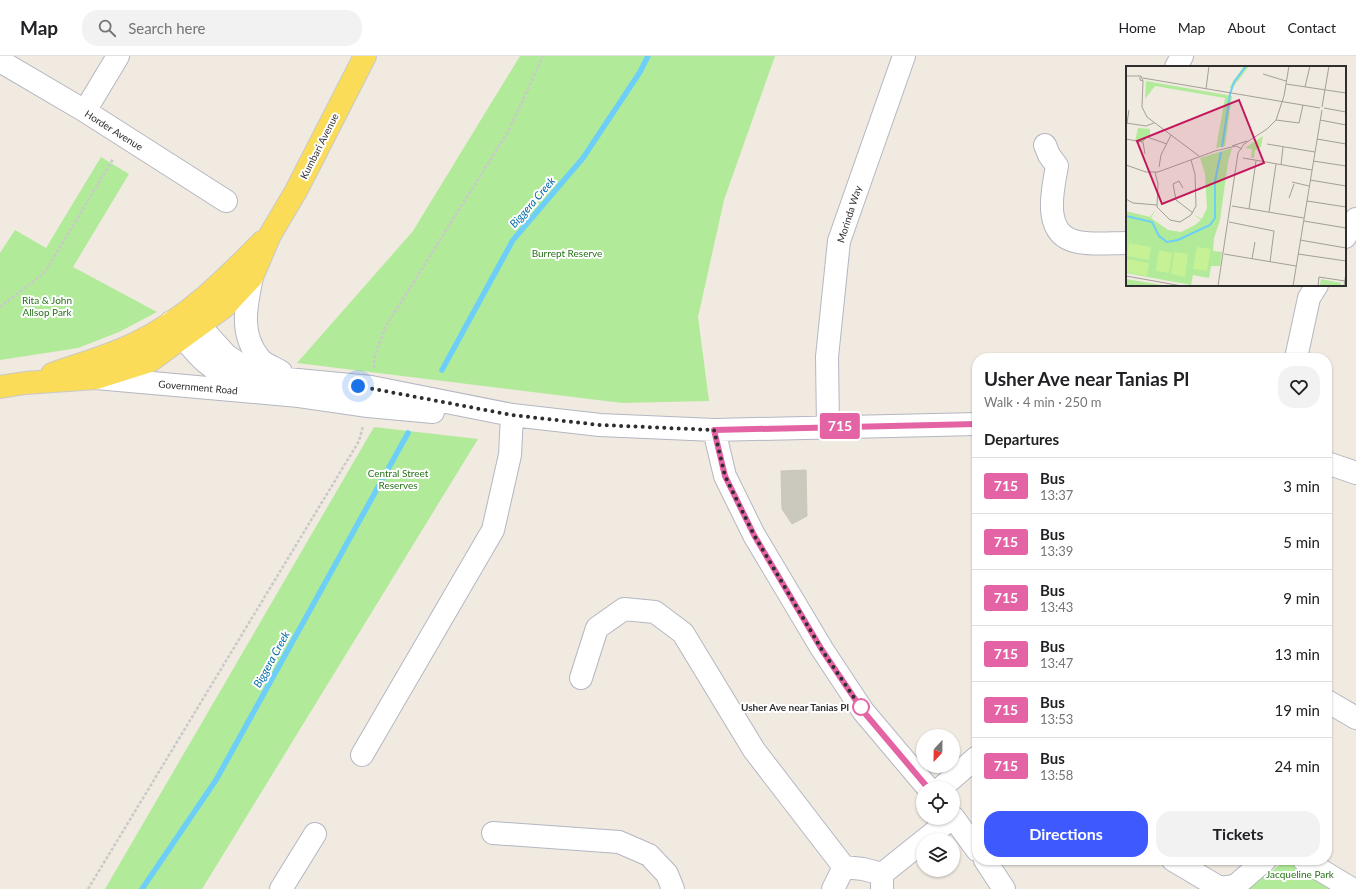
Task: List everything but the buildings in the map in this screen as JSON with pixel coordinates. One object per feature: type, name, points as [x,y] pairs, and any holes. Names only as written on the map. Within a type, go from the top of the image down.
[{"type":"main road","name":"Kumbari Avenue","points":[[185,324],[224,307],[252,278],[270,235],[296,191],[365,56]]},
{"type":"main road","name":"Kumbari Avenue","points":[[185,324],[270,235]]},
{"type":"main road","name":"Government Road","points":[[0,387],[25,383],[96,378],[150,361],[185,324]]},
{"type":"main road","name":"Government Road","points":[[25,383],[185,324]]},
{"type":"street","points":[[85,111],[118,56]]},
{"type":"street","name":"Morinda Way","points":[[828,426],[827,357],[839,241],[904,56]]},
{"type":"street","points":[[1177,66],[1182,56]]},
{"type":"street","name":"Horder Avenue","points":[[0,61],[85,111],[226,201]]},
{"type":"street","points":[[1045,145],[1049,155],[1057,166],[1051,198],[1055,224],[1062,236],[1079,243],[1126,243]]},
{"type":"street","points":[[1346,235],[1356,219]]},
{"type":"street","name":"Government Road","points":[[252,278],[244,313],[248,337],[260,360],[283,373],[301,388]]},
{"type":"street","points":[[1297,353],[1309,298],[1315,286]]},
{"type":"street","name":"Government Road","points":[[185,324],[246,368],[278,378],[301,388]]},
{"type":"street","name":"Government Road","points":[[96,378],[301,388],[370,397],[450,414],[512,415],[600,425],[714,430],[828,426],[972,424]]},
{"type":"street","points":[[362,755],[493,530],[510,455],[512,415]]},
{"type":"street","points":[[714,430],[725,476],[754,535],[822,650],[863,711],[922,781]]},
{"type":"street","points":[[1332,465],[1356,473]]},
{"type":"street","points":[[581,678],[597,628],[624,609],[655,612],[683,633],[754,750],[844,866],[863,869],[882,882],[944,825]]},
{"type":"street","points":[[1332,704],[1356,718]]},
{"type":"street","points":[[949,781],[972,762]]},
{"type":"street","points":[[957,825],[972,844]]},
{"type":"street","points":[[493,833],[620,842],[649,856],[668,874],[673,889]]},
{"type":"street","points":[[281,889],[315,834]]},
{"type":"street","points":[[988,865],[1004,889]]},
{"type":"street","points":[[1181,865],[1220,888],[1235,886],[1259,865]]},
{"type":"street","points":[[1312,865],[1352,889]]},
{"type":"street","points":[[833,889],[844,866]]},
{"type":"path","points":[[88,889],[359,441],[370,397],[375,355],[386,326],[509,130],[543,56]]},
{"type":"path","points":[[0,307],[46,272],[113,159]]},
{"type":"green space","name":"Burrept Reserve","points":[[520,56],[775,56],[724,200],[698,317],[709,401],[622,403],[297,363],[413,231]]},
{"type":"green space","name":"Rita & John Allsop Park","points":[[101,157],[129,174],[73,267],[157,312],[119,332],[78,348],[0,360],[0,253],[15,230],[46,248]]},
{"type":"green space","name":"Central Street Reserves","points":[[374,427],[478,439],[202,889],[105,889]]},
{"type":"green space","name":"Jacqueline Park","points":[[1279,865],[1312,865],[1352,889],[1248,889]]},
{"type":"waterway","name":"Biggera Creek","points":[[442,370],[513,240],[583,158],[640,72],[648,56]]},
{"type":"waterway","name":"Biggera Creek","points":[[142,889],[216,780],[408,433]]},
{"type":"bus line","name":"715","points":[[922,781],[863,711],[822,650],[754,535],[725,476],[714,430],[828,426],[972,424]]},
{"type":"place","name":"Usher Ave near Tanias Pl","points":[[861,707]]},
{"type":"route","points":[[358,386],[371,387],[512,415],[600,425],[714,430],[725,476],[754,535],[822,650],[863,711],[861,707]]}]
